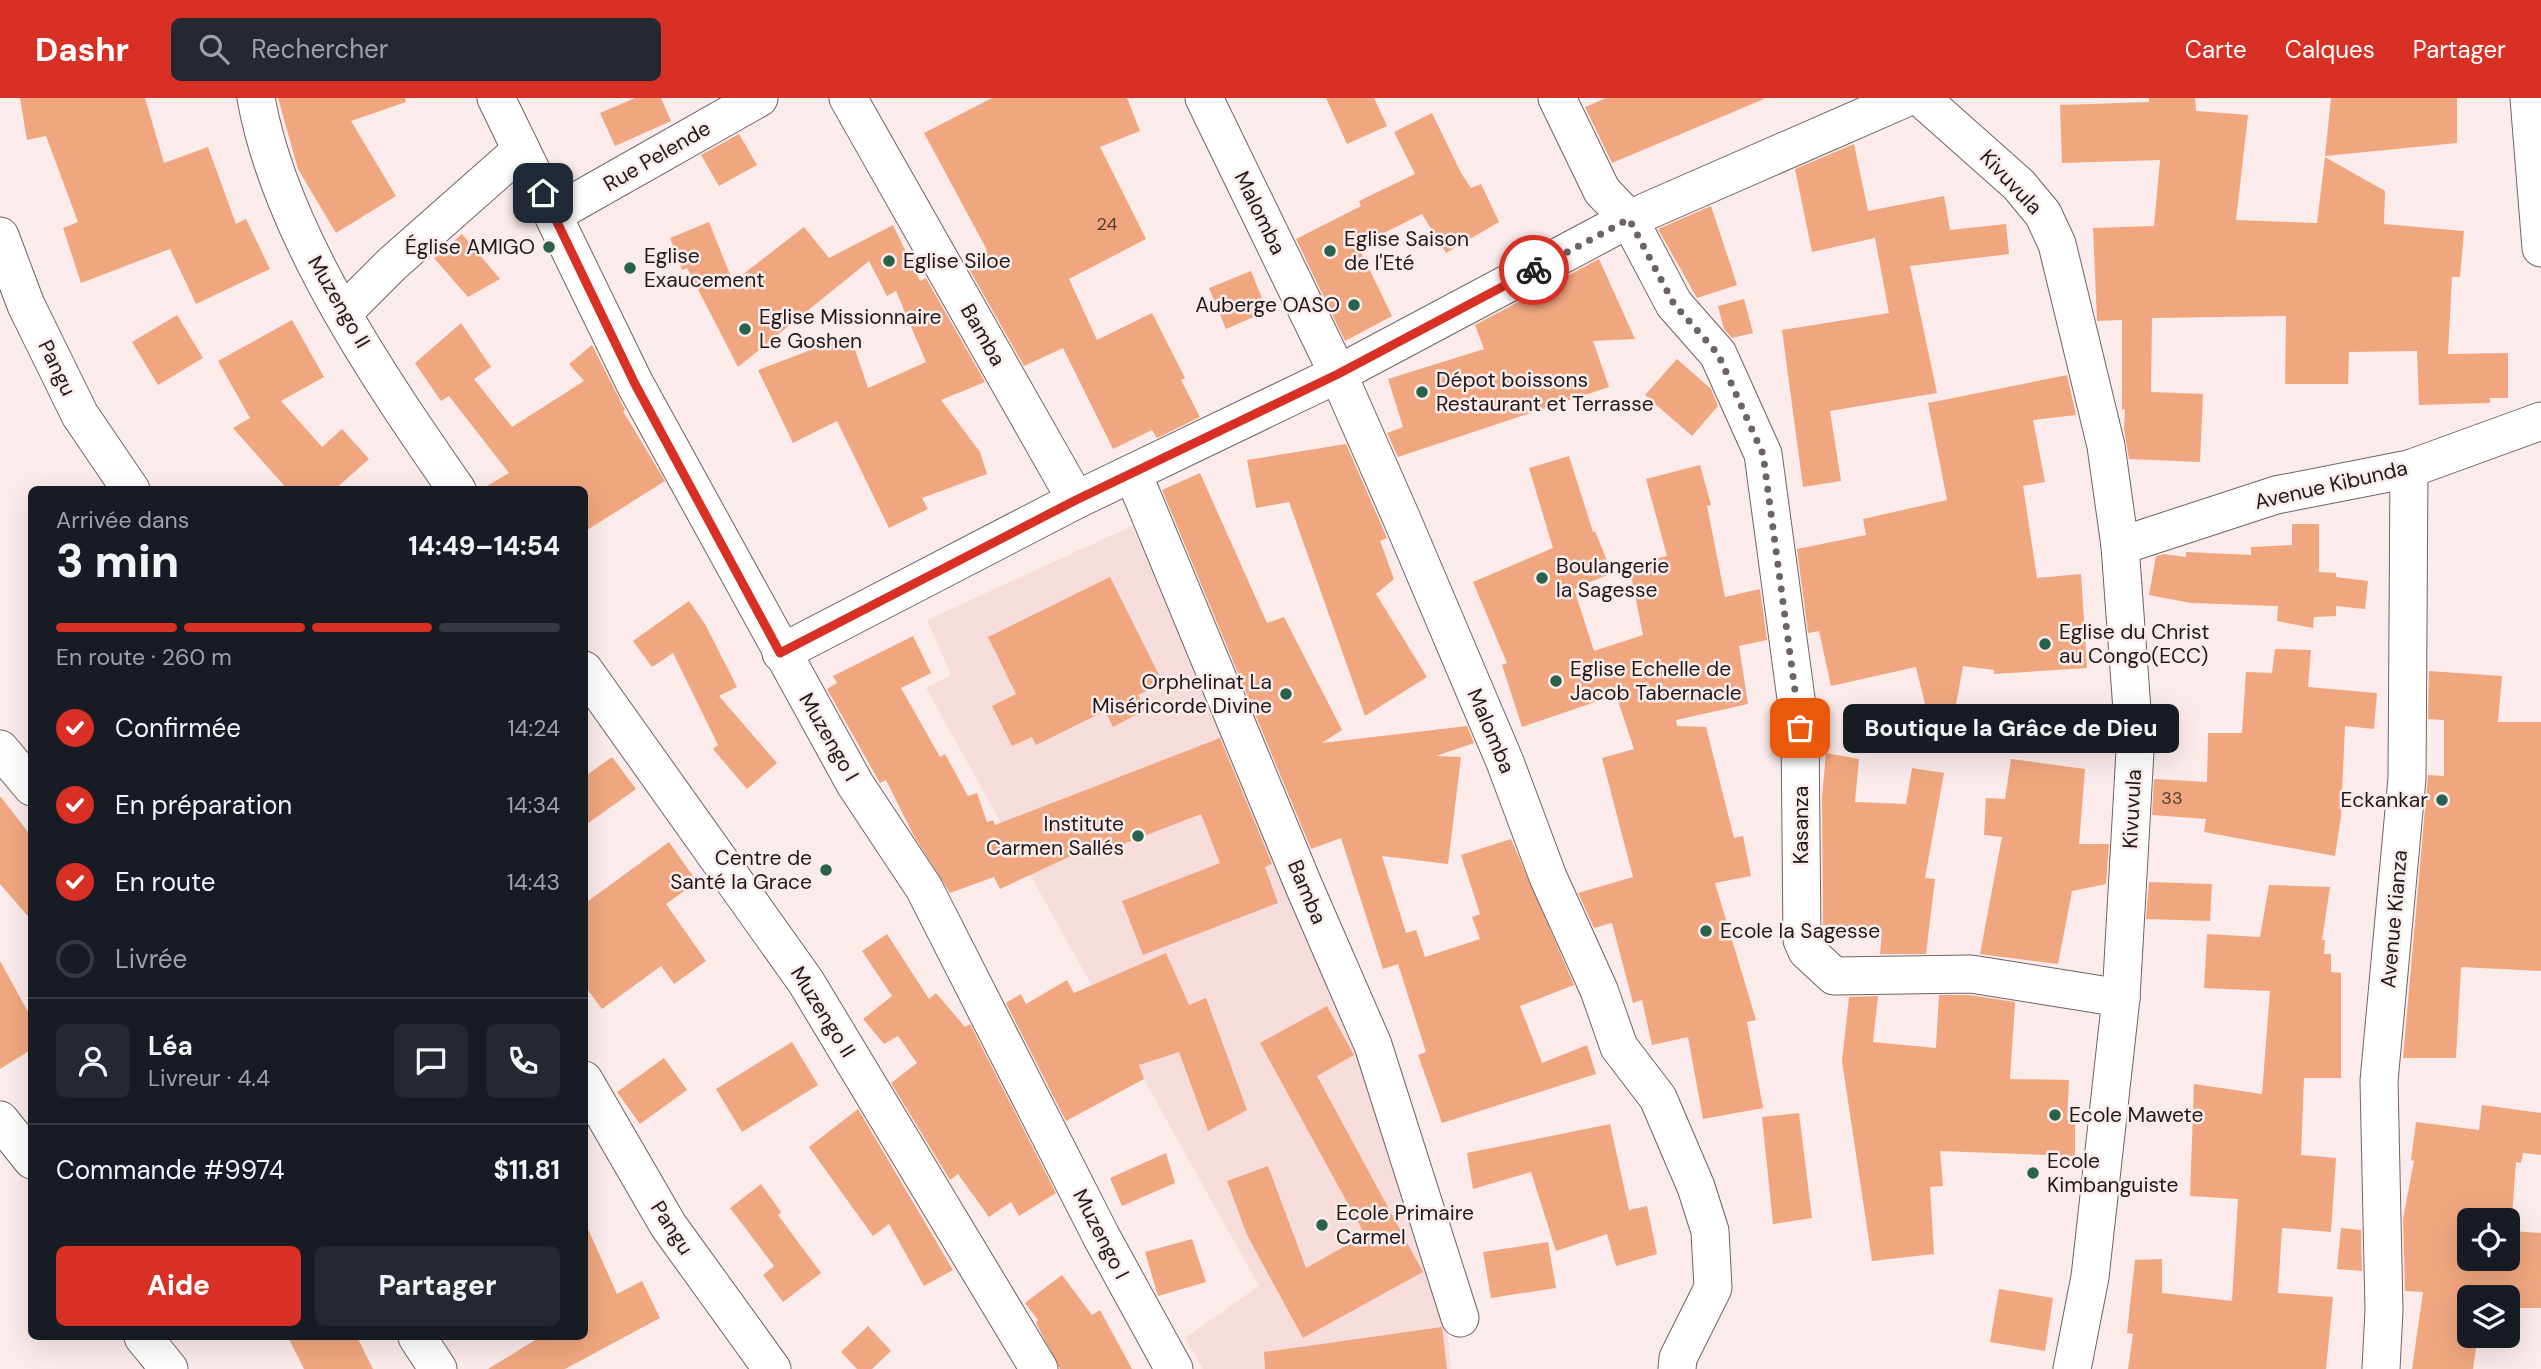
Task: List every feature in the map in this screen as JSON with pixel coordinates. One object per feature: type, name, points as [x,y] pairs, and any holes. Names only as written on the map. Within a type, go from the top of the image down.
[{"type":"street","name":"Muzengo II","points":[[256,98],[263,139],[302,238],[344,312],[454,486]]},
{"type":"street","name":"Muzengo I","points":[[496,98],[635,384],[780,653],[855,784],[924,888],[1101,1236],[1174,1369]]},
{"type":"street","name":"Rue Pelende","points":[[554,214],[759,98]]},
{"type":"street","name":"Bamba","points":[[848,98],[1076,500]]},
{"type":"street","name":"Malomba","points":[[1204,98],[1338,374],[1505,762],[1548,877],[1599,990],[1619,1047],[1658,1098],[1696,1187],[1710,1231],[1713,1288],[1678,1358],[1677,1369]]},
{"type":"street","name":"Kasanza","points":[[1557,98],[1602,191],[1629,219],[1674,304],[1718,354],[1763,454],[1800,728],[1802,940],[1807,951],[1834,976],[1971,974],[2121,998]]},
{"type":"street","points":[[780,653],[1076,500],[1338,374],[1629,219],[1906,98]]},
{"type":"street","name":"Kivuvula","points":[[1921,98],[2019,185],[2043,214],[2057,244],[2106,446],[2120,546],[2135,751],[2121,998],[2090,1277],[2072,1369]]},
{"type":"street","points":[[2529,98],[2541,248]]},
{"type":"street","points":[[344,312],[391,264],[521,150]]},
{"type":"street","name":"Pangu","points":[[0,236],[26,305],[80,415],[128,486]]},
{"type":"street","name":"Avenue Kibunda","points":[[2120,546],[2276,495],[2409,469],[2541,421]]},
{"type":"street","name":"Avenue Kianza","points":[[2381,1369],[2384,1310],[2379,1080],[2407,779],[2409,469]]},
{"type":"street","name":"Bamba","points":[[1133,474],[1303,884],[1373,1045],[1460,1318]]},
{"type":"street","name":"Muzengo II","points":[[588,676],[806,982],[1039,1369]]},
{"type":"street","points":[[0,748],[28,782]]},
{"type":"street","name":"Pangu","points":[[588,1087],[668,1225],[772,1369]]},
{"type":"street","points":[[0,1120],[28,1155]]},
{"type":"street","points":[[145,1340],[169,1369]]},
{"type":"street","points":[[419,1340],[439,1369]]},
{"type":"shaded area","name":"Institute Carmen Sallés","points":[[1132,526],[1331,984],[1400,1164],[1445,1311],[1451,1369],[1203,1369],[1185,1338],[1259,1286],[926,688],[951,675],[927,620]]},
{"type":"building","points":[[20,98],[145,98],[164,163],[208,147],[236,224],[246,219],[270,269],[196,304],[170,249],[81,283],[63,228],[78,222],[46,136],[27,140]]},
{"type":"building","points":[[278,98],[405,98],[406,102],[351,121],[396,196],[336,233],[298,169]]},
{"type":"building","points":[[635,98],[661,98],[671,121],[615,146],[600,113]]},
{"type":"building","points":[[992,98],[1127,98],[1140,131],[1100,147],[1146,239],[1069,279],[1097,340],[1152,313],[1185,378],[1181,380],[1200,417],[1157,438],[1152,430],[1113,449],[1063,348],[1024,366],[964,260],[987,250],[924,133]]},
{"type":"building","points":[[1326,98],[1374,98],[1387,126],[1347,144]]},
{"type":"building","points":[[1606,98],[1764,99],[1612,163],[1585,107]]},
{"type":"building","points":[[2149,98],[2195,98],[2196,111],[2248,115],[2236,220],[2317,223],[2325,157],[2385,191],[2384,224],[2464,231],[2460,277],[2452,277],[2448,354],[2508,353],[2508,398],[2490,398],[2490,403],[2419,405],[2417,351],[2349,352],[2348,384],[2285,384],[2286,316],[2152,318],[2151,392],[2203,394],[2200,462],[2129,459],[2124,429],[2125,409],[2122,410],[2122,320],[2097,321],[2093,228],[2154,226],[2160,160],[2062,163],[2060,105],[2149,102]]},
{"type":"building","points":[[2331,98],[2457,98],[2457,143],[2325,156]]},
{"type":"building","points":[[1432,113],[1461,173],[1471,188],[1481,184],[1499,222],[1446,253],[1422,214],[1358,246],[1392,316],[1345,341],[1296,239],[1361,206],[1359,201],[1415,174],[1394,132]]},
{"type":"building","points":[[739,134],[757,165],[719,186],[701,155]]},
{"type":"building","points":[[1854,144],[1868,211],[1944,196],[1950,230],[2006,224],[2009,254],[1910,266],[1937,393],[1830,411],[1841,481],[1803,487],[1782,330],[1889,313],[1875,238],[1812,252],[1795,169]]},
{"type":"building","points":[[1711,206],[1737,285],[1697,298],[1658,229]]},
{"type":"building","points":[[709,222],[733,282],[804,227],[829,258],[893,225],[920,281],[926,278],[985,382],[941,400],[980,452],[987,474],[922,498],[928,509],[889,528],[837,421],[793,443],[758,370],[850,335],[868,388],[926,362],[896,291],[887,296],[869,261],[738,367],[687,268],[682,270],[670,238]]},
{"type":"building","points":[[462,234],[500,279],[468,297],[434,258]]},
{"type":"building","points":[[1599,259],[1635,339],[1593,341],[1609,387],[1398,457],[1387,433],[1403,427],[1388,379],[1484,349],[1475,325]]},
{"type":"building","points":[[1251,271],[1267,311],[1226,329],[1209,288]]},
{"type":"building","points":[[1744,299],[1753,333],[1732,338],[1724,329],[1718,306]]},
{"type":"building","points":[[177,315],[203,358],[158,385],[132,342]]},
{"type":"building","points":[[292,320],[324,377],[281,401],[322,447],[342,429],[369,459],[339,486],[284,486],[233,428],[250,418],[218,361]]},
{"type":"building","points":[[461,323],[491,367],[474,379],[512,427],[584,381],[569,364],[592,345],[625,410],[623,411],[665,481],[588,529],[588,486],[487,486],[509,473],[449,396],[441,401],[415,363]]},
{"type":"building","points":[[1677,359],[1711,389],[1718,406],[1692,436],[1645,395]]},
{"type":"building","points":[[2067,375],[2076,415],[2033,420],[2045,482],[2023,486],[2037,578],[2081,574],[2087,668],[1994,674],[1994,670],[1963,666],[1955,710],[1928,716],[1916,667],[1831,686],[1819,631],[1808,633],[1797,549],[1866,535],[1863,519],[1947,500],[1928,403]]},
{"type":"building","points":[[1346,444],[1387,538],[1380,541],[1394,579],[1376,594],[1427,677],[1365,716],[1289,502],[1256,508],[1247,460]]},
{"type":"building","points":[[1569,456],[1593,532],[1595,531],[1612,573],[1574,589],[1594,651],[1643,635],[1629,565],[1667,556],[1646,479],[1700,465],[1711,505],[1707,506],[1725,597],[1760,589],[1767,640],[1739,646],[1748,704],[1676,720],[1677,726],[1706,727],[1734,838],[1743,836],[1751,876],[1715,883],[1756,1020],[1747,1022],[1763,1108],[1703,1119],[1688,1037],[1652,1045],[1642,1000],[1633,1003],[1612,923],[1594,928],[1578,893],[1633,877],[1602,758],[1634,749],[1616,695],[1522,727],[1502,665],[1507,663],[1473,582],[1553,548],[1529,468]]},
{"type":"building","points":[[1200,473],[1267,623],[1284,617],[1342,730],[1322,743],[1467,726],[1474,743],[1436,756],[1461,757],[1448,864],[1382,856],[1406,933],[1416,930],[1425,957],[1480,939],[1472,917],[1480,914],[1461,855],[1511,839],[1574,985],[1520,1006],[1542,1063],[1587,1045],[1596,1074],[1442,1123],[1418,1055],[1426,1052],[1398,964],[1383,969],[1341,838],[1311,849],[1162,490]]},
{"type":"building","points":[[2292,524],[2319,524],[2319,572],[2368,581],[2365,609],[2336,606],[2336,616],[2314,617],[2313,628],[2277,621],[2278,606],[2191,603],[2149,595],[2156,556],[2164,554],[2186,557],[2186,552],[2251,555],[2251,547],[2292,545]]},
{"type":"building","points":[[1110,577],[1163,683],[1138,695],[1145,710],[1113,727],[1105,711],[1036,745],[1032,737],[1012,746],[992,706],[1016,694],[988,637]]},
{"type":"building","points":[[689,601],[705,624],[737,687],[719,696],[777,763],[747,789],[713,749],[718,745],[673,653],[652,667],[633,641]]},
{"type":"building","points":[[913,636],[931,673],[901,688],[940,757],[945,754],[968,796],[977,793],[987,822],[993,820],[995,825],[1220,738],[1272,864],[1265,867],[1278,903],[1143,955],[1122,901],[1220,863],[1201,814],[1103,852],[1099,843],[1000,889],[994,877],[950,893],[914,836],[886,780],[880,783],[827,689],[837,683],[833,676]]},
{"type":"building","points":[[2275,649],[2311,650],[2308,687],[2377,693],[2374,729],[2345,726],[2341,816],[2335,856],[2204,832],[2206,819],[2152,815],[2154,779],[2207,782],[2208,733],[2242,733],[2246,672],[2272,673]]},
{"type":"building","points":[[2429,671],[2502,676],[2498,722],[2541,722],[2541,971],[2461,967],[2456,1058],[2403,1058],[2428,775],[2444,776],[2444,720],[2428,719]]},
{"type":"building","points":[[1826,753],[1859,759],[1855,802],[1906,804],[1912,768],[1944,773],[1925,878],[1935,879],[1926,954],[1880,954],[1882,931],[1823,925],[1822,797]]},
{"type":"building","points":[[612,757],[636,789],[588,823],[588,774]]},
{"type":"building","points":[[2011,759],[2085,769],[2079,844],[2109,844],[2106,884],[2072,891],[2058,964],[1980,954],[2002,837],[1984,835],[1986,798],[2005,799]]},
{"type":"building","points":[[0,796],[28,832],[28,916],[0,884]]},
{"type":"building","points":[[669,842],[697,882],[666,904],[706,961],[674,984],[661,966],[602,1009],[588,990],[588,901]]},
{"type":"building","points":[[2149,882],[2212,884],[2210,921],[2146,919]]},
{"type":"building","points":[[2269,885],[2330,887],[2322,940],[2325,940],[2324,954],[2331,954],[2331,972],[2341,973],[2341,1078],[2304,1078],[2301,1155],[2336,1158],[2331,1232],[2282,1228],[2278,1293],[2333,1297],[2326,1369],[2128,1369],[2133,1334],[2127,1333],[2135,1260],[2162,1259],[2162,1293],[2232,1301],[2238,1199],[2190,1196],[2194,1084],[2262,1094],[2270,991],[2204,988],[2207,934],[2260,937]]},
{"type":"building","points":[[887,934],[929,999],[936,993],[965,1027],[970,1024],[1056,1193],[1019,1216],[1011,1202],[989,1217],[958,1174],[950,1180],[891,1083],[917,1063],[898,1036],[884,1044],[863,1019],[892,996],[862,951]]},
{"type":"building","points":[[1166,953],[1189,1005],[1206,998],[1247,1110],[1208,1131],[1179,1052],[1139,1065],[1144,1079],[1066,1121],[1006,1003],[1021,994],[1026,1004],[1067,980],[1074,993]]},
{"type":"building","points":[[0,961],[28,1012],[28,1052],[0,1069]]},
{"type":"building","points":[[1939,995],[1969,995],[2015,1002],[2010,1079],[2069,1080],[2067,1120],[2075,1120],[2075,1156],[1940,1151],[1943,1186],[1930,1187],[1934,1254],[1872,1261],[1842,1061],[1849,997],[1878,996],[1873,1042],[1936,1048]]},
{"type":"building","points":[[1327,1006],[1354,1055],[1317,1076],[1423,1272],[1303,1338],[1247,1235],[1227,1181],[1268,1166],[1306,1268],[1365,1235],[1260,1043]]},
{"type":"building","points":[[792,1042],[818,1085],[742,1132],[716,1089]]},
{"type":"building","points":[[664,1058],[687,1090],[640,1124],[617,1092]]},
{"type":"building","points":[[2482,1105],[2541,1113],[2541,1155],[2523,1153],[2521,1163],[2516,1162],[2513,1208],[2457,1208],[2457,1271],[2520,1271],[2520,1232],[2541,1233],[2541,1308],[2520,1308],[2520,1285],[2457,1285],[2457,1348],[2476,1348],[2473,1369],[2412,1369],[2423,1292],[2405,1291],[2403,1219],[2414,1161],[2411,1160],[2416,1122],[2479,1130]]},
{"type":"building","points":[[858,1109],[953,1270],[924,1286],[889,1224],[873,1236],[809,1147]]},
{"type":"building","points":[[1799,1113],[1812,1218],[1773,1224],[1762,1117]]},
{"type":"building","points":[[1610,1124],[1629,1210],[1647,1206],[1657,1254],[1616,1266],[1607,1234],[1556,1251],[1531,1172],[1473,1189],[1467,1153]]},
{"type":"building","points":[[1166,1153],[1175,1183],[1122,1206],[1110,1178]]},
{"type":"building","points":[[761,1184],[781,1212],[778,1215],[821,1273],[783,1302],[763,1275],[774,1266],[730,1208]]},
{"type":"building","points":[[2341,1228],[2361,1230],[2362,1271],[2337,1269]]},
{"type":"building","points":[[588,1229],[617,1294],[642,1281],[660,1318],[565,1369],[488,1369],[535,1340],[588,1340]]},
{"type":"building","points":[[1192,1239],[1206,1282],[1158,1296],[1145,1252]]},
{"type":"building","points":[[1548,1242],[1556,1288],[1491,1298],[1483,1252]]},
{"type":"building","points":[[1062,1275],[1092,1315],[1100,1310],[1132,1369],[1060,1369],[1036,1323],[1038,1320],[1025,1303]]},
{"type":"building","points":[[1999,1289],[2053,1298],[2045,1351],[1990,1342]]},
{"type":"building","points":[[868,1326],[891,1351],[872,1369],[857,1369],[841,1352]]},
{"type":"building","points":[[1442,1327],[1447,1369],[1265,1369],[1264,1352]]},
{"type":"building","points":[[290,1340],[358,1340],[373,1369],[304,1369]]},
{"type":"way so far","points":[[1534,270],[1629,219],[1674,304],[1718,354],[1763,454],[1800,728]]},
{"type":"place","name":"Église AMIGO","points":[[549,247]]},
{"type":"place","name":"Eglise Saison de l'Eté","points":[[1330,251]]},
{"type":"place","name":"Eglise Siloe","points":[[889,261]]},
{"type":"place","name":"Eglise Exaucement","points":[[630,268]]},
{"type":"place","name":"Auberge OASO","points":[[1354,305]]},
{"type":"place","name":"Eglise Missionnaire Le Goshen","points":[[745,329]]},
{"type":"place","name":"Dépot boissons Restaurant et Terrasse","points":[[1422,392]]},
{"type":"place","name":"Boulangerie la Sagesse","points":[[1542,578]]},
{"type":"place","name":"Eglise du Christ au Congo(ECC)","points":[[2045,644]]},
{"type":"place","name":"Eglise Echelle de Jacob Tabernacle","points":[[1556,681]]},
{"type":"place","name":"Orphelinat La Miséricorde Divine","points":[[1286,694]]},
{"type":"place","name":"Boutique la Grâce de Dieu","points":[[1800,728]]},
{"type":"place","name":"Eckankar","points":[[2442,800]]},
{"type":"place","name":"Institute Carmen Sallés","points":[[1138,836]]},
{"type":"place","name":"Centre de Santé la Grace","points":[[826,870]]},
{"type":"place","name":"Ecole la Sagesse","points":[[1706,931]]},
{"type":"place","name":"Ecole Mawete","points":[[2055,1115]]},
{"type":"place","name":"Ecole Kimbanguiste","points":[[2033,1173]]},
{"type":"place","name":"Ecole Primaire Carmel","points":[[1322,1225]]},
{"type":"route","points":[[543,193],[635,384],[780,653],[1076,500],[1338,374],[1534,270]]}]
